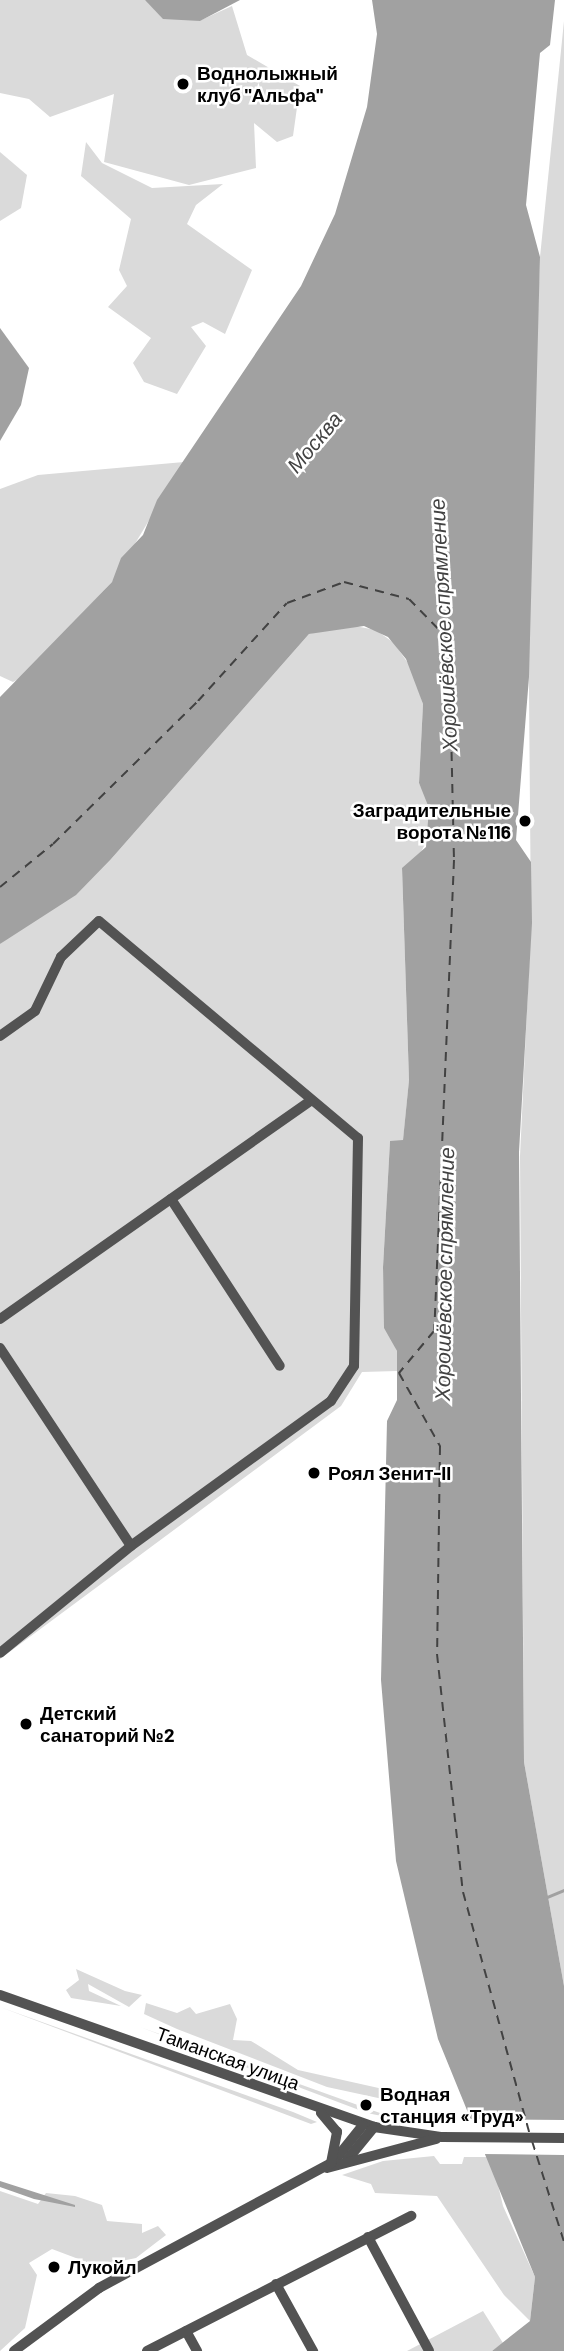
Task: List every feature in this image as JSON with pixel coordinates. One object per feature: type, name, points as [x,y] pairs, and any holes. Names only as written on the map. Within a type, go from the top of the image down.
[{"type":"street","points":[[0,1036],[35,1011],[61,957],[99,921],[310,1101],[358,1138],[354,1366],[331,1401],[131,1546],[0,1653]]},
{"type":"street","points":[[0,1319],[310,1101]]},
{"type":"street","points":[[171,1199],[280,1366]]},
{"type":"street","points":[[0,1348],[131,1546]]},
{"type":"street","name":"Таманская улица","points":[[0,1995],[368,2126],[445,2137]]},
{"type":"street","points":[[313,2107],[337,2132],[333,2164]]},
{"type":"street","points":[[333,2164],[368,2126]]},
{"type":"street","points":[[14,2351],[99,2288],[333,2164],[445,2137],[564,2138]]},
{"type":"street","points":[[147,2351],[411,2216]]},
{"type":"street","points":[[368,2237],[429,2351]]},
{"type":"street","points":[[276,2284],[313,2351]]},
{"type":"street","points":[[186,2331],[197,2351]]},
{"type":"shaded area","points":[[0,0],[145,0],[199,21],[232,6],[247,55],[300,86],[293,136],[277,142],[254,123],[256,168],[189,185],[104,162],[114,94],[50,117],[29,99],[0,93]]},
{"type":"shaded area","points":[[564,21],[564,1986],[524,1762],[520,1156],[531,925],[528,577],[540,257]]},
{"type":"shaded area","points":[[86,142],[102,163],[152,188],[223,184],[196,205],[187,224],[252,270],[225,334],[203,322],[191,327],[206,346],[177,394],[144,382],[133,363],[151,338],[108,307],[127,286],[119,270],[131,219],[81,176]]},
{"type":"shaded area","points":[[0,152],[27,175],[21,208],[0,221]]},
{"type":"shaded area","points":[[184,462],[112,582],[20,678],[13,682],[0,676],[0,489],[38,475]]},
{"type":"shaded area","points":[[344,624],[376,630],[394,643],[412,669],[423,704],[419,783],[428,801],[428,838],[416,862],[402,869],[409,1080],[403,1141],[390,1141],[383,1267],[385,1324],[397,1351],[397,1371],[362,1372],[341,1406],[0,1659],[0,944],[112,858],[309,634]]},
{"type":"shaded area","points":[[76,1969],[125,1991],[142,1995],[129,2007],[88,1984],[89,1991],[121,2006],[71,1998],[66,1990],[79,1980]]},
{"type":"shaded area","points":[[146,2003],[177,2013],[190,2007],[196,2014],[230,2004],[237,2019],[233,2040],[251,2041],[298,2070],[392,2091],[406,2104],[327,2087],[177,2029],[144,2014]]},
{"type":"shaded area","points":[[0,2007],[293,2112],[317,2122],[311,2124]]},
{"type":"shaded area","points":[[140,2027],[380,2113],[426,2125],[367,2113]]},
{"type":"shaded area","points":[[434,2156],[440,2164],[462,2164],[464,2157],[487,2157],[493,2164],[503,2206],[535,2277],[530,2321],[504,2295],[437,2196],[375,2193],[371,2184],[342,2175],[383,2161]]},
{"type":"shaded area","points":[[0,2191],[38,2204],[46,2193],[75,2196],[102,2205],[107,2221],[142,2224],[142,2233],[158,2226],[166,2235],[136,2258],[97,2266],[52,2249],[29,2263],[37,2275],[25,2328],[0,2351]]},
{"type":"shaded area","points":[[483,2311],[503,2343],[492,2351],[407,2351]]},
{"type":"water","points":[[145,0],[240,0],[200,21],[163,19]]},
{"type":"water","points":[[372,0],[555,0],[550,45],[540,53],[526,205],[540,257],[529,677],[516,840],[531,862],[532,923],[519,1152],[524,1762],[564,1986],[564,2351],[492,2351],[530,2321],[535,2277],[438,2039],[396,1861],[381,1680],[387,1421],[397,1400],[397,1351],[384,1328],[383,1267],[390,1141],[403,1140],[409,1080],[402,868],[426,847],[429,808],[419,783],[423,704],[406,659],[388,637],[364,626],[309,634],[112,858],[76,895],[0,944],[0,697],[112,582],[121,558],[143,535],[157,500],[301,286],[335,214],[367,107],[377,34]]},
{"type":"water","points":[[0,328],[29,368],[21,405],[0,441]]},
{"type":"water","points":[[0,2181],[75,2207],[34,2199],[0,2187]]},
{"type":"pier","points":[[465,2119],[564,2120],[564,2155],[482,2154]]},
{"type":"waterway","points":[[545,1898],[564,1890]]},
{"type":"ferry route","points":[[0,887],[53,844],[198,701],[287,603],[344,582],[409,599],[449,640],[454,860],[434,1331],[399,1373],[440,1446],[437,1654],[463,1892],[529,2132]]},
{"type":"ferry route","points":[[532,2141],[564,2242]]},
{"type":"place","name":"Воднолыжный клуб \"Альфа\"","points":[[183,84]]},
{"type":"place","name":"Заградительные ворота №116","points":[[525,821]]},
{"type":"place","name":"Роял Зенит-II","points":[[314,1473]]},
{"type":"place","name":"Детский санаторий №2","points":[[26,1724]]},
{"type":"place","name":"Водная станция «Труд»","points":[[366,2105]]},
{"type":"place","name":"Лукойл","points":[[54,2267]]},
{"type":"water label","name":"Москва","points":[[314,442]]},
{"type":"water label","name":"Хорошёвское спрямление","points":[[443,625]]},
{"type":"water label","name":"Хорошёвское спрямление","points":[[444,1274]]}]
